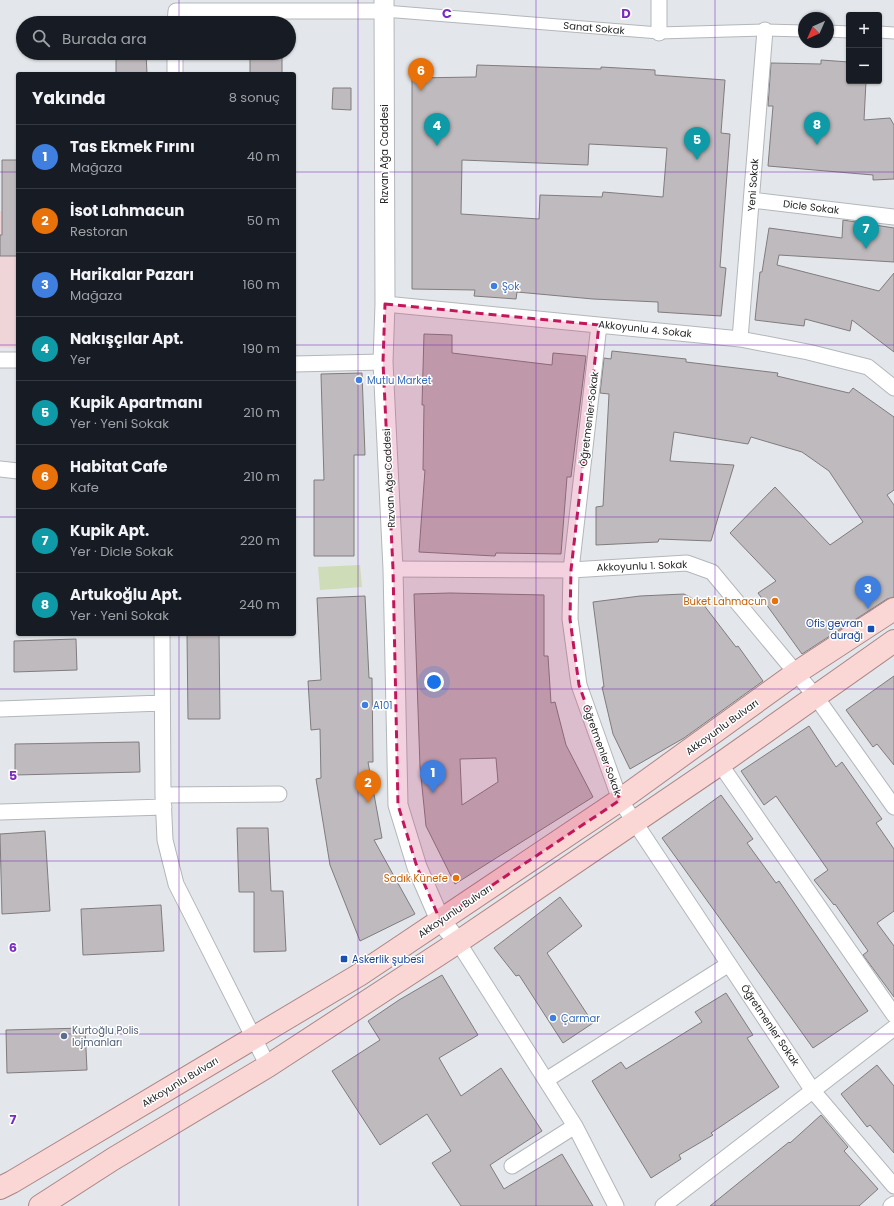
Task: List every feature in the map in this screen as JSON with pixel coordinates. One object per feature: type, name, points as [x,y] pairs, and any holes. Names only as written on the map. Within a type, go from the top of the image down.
[{"type":"main road","name":"Akkoyunlu Bulvarı","points":[[0,1188],[360,975],[620,800],[796,673],[894,609]]},
{"type":"main road","points":[[40,1206],[113,1159],[268,1066],[458,942],[720,764],[894,641]]},
{"type":"street","points":[[659,0],[659,33]]},
{"type":"street","points":[[176,16],[176,11],[384,6]]},
{"type":"street","name":"Sanat Sokak","points":[[384,6],[659,33],[764,30],[798,31]]},
{"type":"street","name":"Rızvan Ağa Caddesi","points":[[384,6],[385,304],[383,362],[393,569],[398,805],[417,867],[440,920],[458,942]]},
{"type":"street","name":"Yeni Sokak","points":[[740,339],[752,200],[764,30]]},
{"type":"street","points":[[834,31],[846,32]]},
{"type":"street","points":[[882,32],[894,32]]},
{"type":"street","points":[[175,60],[175,72]]},
{"type":"street","name":"Dicle Sokak","points":[[752,200],[894,217]]},
{"type":"street","name":"Akkoyunlu 4. Sokak","points":[[385,304],[740,339],[808,352],[868,367],[894,388]]},
{"type":"street","name":"Öğretmenler Sokak","points":[[599,325],[571,570],[570,619],[579,685],[620,800],[813,1091],[894,1186]]},
{"type":"street","points":[[0,360],[16,360]]},
{"type":"street","points":[[296,364],[383,362]]},
{"type":"street","points":[[0,469],[16,471]]},
{"type":"street","name":"Akkoyunlu 1. Sokak","points":[[393,569],[571,570],[687,563],[712,572],[816,697],[894,807]]},
{"type":"street","points":[[162,636],[163,801],[165,840],[176,884],[268,1066]]},
{"type":"street","points":[[0,708],[162,703]]},
{"type":"street","points":[[720,764],[894,1014]]},
{"type":"street","points":[[0,812],[279,794]]},
{"type":"street","points":[[458,942],[575,1126],[616,1206]]},
{"type":"street","points":[[546,1080],[729,964]]},
{"type":"street","points":[[663,1206],[894,1028]]},
{"type":"street","points":[[512,1166],[575,1126]]},
{"type":"highlighted area","points":[[385,304],[599,325],[571,570],[570,619],[579,685],[620,800],[440,920],[417,867],[398,805],[393,569],[383,362]]},
{"type":"shaded area","points":[[16,210],[16,348],[0,347],[0,211]]},
{"type":"green space","points":[[360,565],[362,587],[320,590],[318,567]]},
{"type":"building","points":[[116,60],[146,60],[147,72],[116,72]]},
{"type":"building","points":[[250,60],[282,60],[282,72],[250,72]]},
{"type":"building","points":[[821,60],[846,62],[846,84],[866,84],[864,120],[890,118],[894,125],[894,179],[873,180],[873,175],[768,166],[773,106],[768,106],[771,63],[821,64]]},
{"type":"building","points":[[477,65],[601,69],[601,67],[655,70],[655,75],[725,80],[721,133],[730,134],[720,267],[726,268],[721,316],[658,312],[658,302],[593,299],[517,292],[516,299],[474,296],[475,290],[412,289],[412,78],[476,77]],"holes":[[[589,144],[667,148],[663,197],[603,192],[602,197],[540,195],[539,219],[461,214],[462,160],[588,165]]]},
{"type":"building","points":[[333,88],[351,88],[351,110],[332,109]]},
{"type":"building","points":[[2,160],[16,160],[16,256],[0,256],[0,235],[2,235]]},
{"type":"building","points":[[843,220],[894,228],[894,262],[779,255],[777,265],[879,291],[894,273],[894,352],[852,320],[850,331],[805,319],[804,326],[755,320],[760,272],[762,272],[769,228],[842,238]]},
{"type":"building","points":[[424,334],[452,335],[452,353],[552,365],[553,353],[586,356],[571,477],[567,477],[561,554],[496,553],[495,556],[419,552],[425,470],[423,470],[424,405],[422,405]]},
{"type":"building","points":[[612,351],[686,359],[686,362],[778,373],[777,376],[849,393],[853,388],[894,417],[894,490],[887,495],[894,505],[894,597],[887,599],[802,654],[758,593],[776,581],[730,533],[775,487],[830,545],[863,522],[829,471],[802,452],[751,437],[748,444],[674,432],[670,461],[734,465],[711,541],[659,539],[658,542],[596,545],[596,507],[603,506],[609,394],[600,393],[604,358],[611,359]]},
{"type":"building","points":[[362,373],[365,455],[354,455],[354,556],[314,556],[314,480],[324,480],[321,374]]},
{"type":"building","points":[[450,593],[544,595],[544,656],[548,656],[551,703],[555,702],[566,745],[593,797],[455,884],[426,826],[420,767],[414,594]],"holes":[[[496,758],[498,782],[462,805],[460,759]]]},
{"type":"building","points":[[684,594],[703,604],[736,647],[738,646],[763,681],[684,738],[630,769],[613,734],[602,687],[604,687],[593,602],[640,596]]},
{"type":"building","points":[[365,596],[369,678],[372,678],[373,762],[368,762],[382,838],[374,840],[415,914],[360,941],[330,865],[316,779],[321,778],[320,729],[311,730],[308,681],[321,680],[317,598]]},
{"type":"building","points":[[187,636],[219,636],[220,719],[188,719]]},
{"type":"building","points":[[76,639],[77,670],[14,672],[14,641]]},
{"type":"building","points":[[894,676],[894,765],[877,744],[873,747],[846,710]]},
{"type":"building","points":[[809,726],[836,767],[842,762],[882,819],[876,823],[894,849],[894,911],[877,923],[894,946],[894,997],[863,955],[868,951],[835,904],[834,905],[814,880],[828,870],[776,796],[764,805],[741,771]]},
{"type":"building","points":[[139,742],[140,772],[15,775],[15,744]]},
{"type":"building","points":[[721,795],[753,839],[747,843],[776,883],[779,881],[868,1011],[813,1048],[662,838]]},
{"type":"building","points":[[237,828],[268,828],[271,891],[283,891],[286,951],[254,952],[254,892],[239,892]]},
{"type":"building","points":[[45,831],[50,911],[2,914],[0,834]]},
{"type":"building","points":[[560,897],[582,926],[547,953],[593,1023],[563,1043],[519,975],[516,976],[494,948]]},
{"type":"building","points":[[161,905],[164,951],[83,955],[81,909]]},
{"type":"building","points":[[442,975],[478,1035],[439,1058],[461,1096],[501,1068],[542,1131],[490,1165],[504,1189],[562,1154],[593,1206],[461,1206],[432,1163],[451,1151],[427,1114],[380,1145],[332,1071],[380,1040],[368,1021],[399,1000]]},
{"type":"building","points":[[726,993],[753,1035],[747,1038],[779,1087],[711,1133],[713,1135],[679,1155],[681,1159],[651,1178],[592,1081],[621,1062],[626,1069],[702,1022],[695,1012]]},
{"type":"building","points":[[85,1028],[87,1070],[7,1073],[6,1030]]},
{"type":"building","points":[[877,1065],[894,1086],[894,1153],[870,1125],[867,1127],[841,1094]]},
{"type":"building","points":[[821,1115],[848,1147],[844,1151],[878,1189],[859,1206],[710,1206],[789,1142],[790,1143]]},
{"type":"place","name":"Habitat Cafe","points":[[421,91]]},
{"type":"place","name":"Artukoğlu Apt.","points":[[817,145]]},
{"type":"place","name":"Nakışçılar Apt.","points":[[437,146]]},
{"type":"place","name":"Kupik Apartmanı","points":[[697,160]]},
{"type":"place","name":"Kupik Apt.","points":[[866,249]]},
{"type":"place","name":"Şok","points":[[494,286]]},
{"type":"place","name":"Mutlu Market","points":[[359,380]]},
{"type":"place","name":"Buket Lahmacun","points":[[775,601]]},
{"type":"place","name":"Harikalar Pazarı","points":[[868,609]]},
{"type":"place","name":"Ofis gevran durağı","points":[[871,629]]},
{"type":"place","name":"A101","points":[[365,705]]},
{"type":"place","name":"Tas Ekmek Fırını","points":[[433,793]]},
{"type":"place","name":"İsot Lahmacun","points":[[368,803]]},
{"type":"place","name":"Sadık Künefe","points":[[456,878]]},
{"type":"place","name":"Askerlik şubesi","points":[[344,959]]},
{"type":"place","name":"Çarmar","points":[[553,1018]]},
{"type":"place","name":"Kurtoğlu Polis lojmanları","points":[[64,1036]]}]
